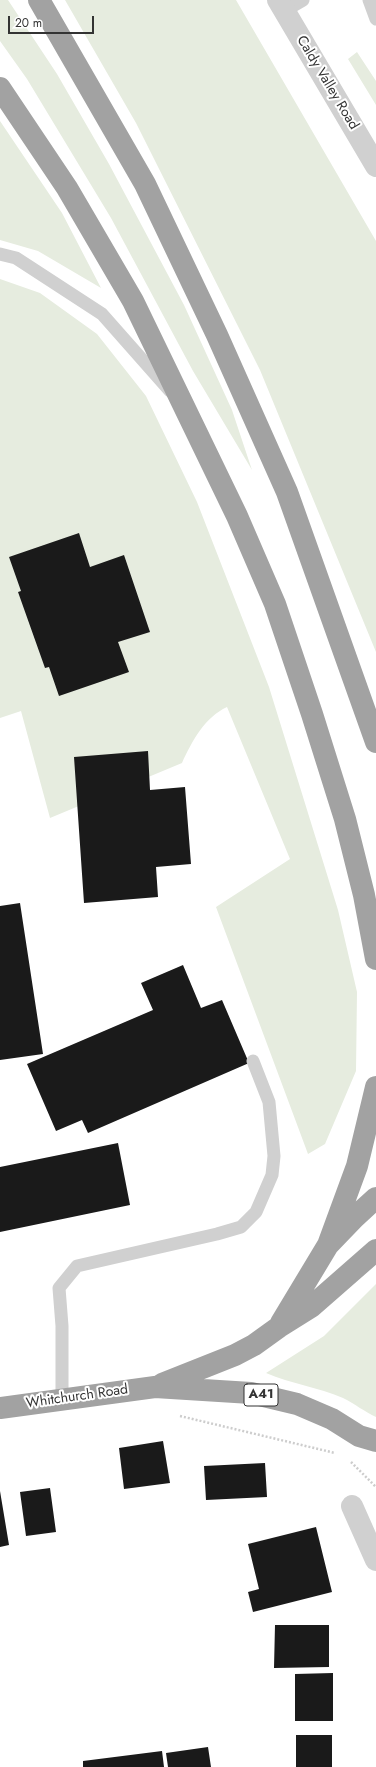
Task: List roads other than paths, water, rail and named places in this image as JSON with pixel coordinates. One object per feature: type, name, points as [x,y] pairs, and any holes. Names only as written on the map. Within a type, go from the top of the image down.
[{"type":"highway","points":[[39,0],[145,184],[217,335],[288,492],[376,742]]},
{"type":"highway","points":[[0,88],[68,188],[133,302],[187,410],[237,516],[275,604],[345,819],[364,895],[376,959]]},
{"type":"highway","points":[[328,1245],[357,1166],[376,1087]]},
{"type":"highway","name":"Whitchurch Road","points":[[279,1327],[328,1245],[376,1198]]},
{"type":"highway","name":"Whitchurch Road","points":[[155,1387],[235,1355],[254,1345],[311,1307],[376,1250]]},
{"type":"highway","name":"Whitchurch Road","points":[[0,1408],[155,1387],[251,1393],[297,1404],[332,1419],[368,1439]]},
{"type":"highway","points":[[368,1439],[376,1458]]},
{"type":"street","name":"Caldy Valley Road","points":[[281,5],[376,166]]},
{"type":"street","points":[[352,1506],[376,1560]]},
{"type":"lane","points":[[281,5],[303,0]]},
{"type":"lane","points":[[369,0],[376,19]]},
{"type":"lane","points":[[0,254],[16,258],[102,314],[187,410]]},
{"type":"lane","points":[[62,1400],[62,1326],[59,1288],[77,1266],[217,1234],[241,1227],[256,1212],[272,1175],[274,1156],[269,1102],[253,1061]]}]
